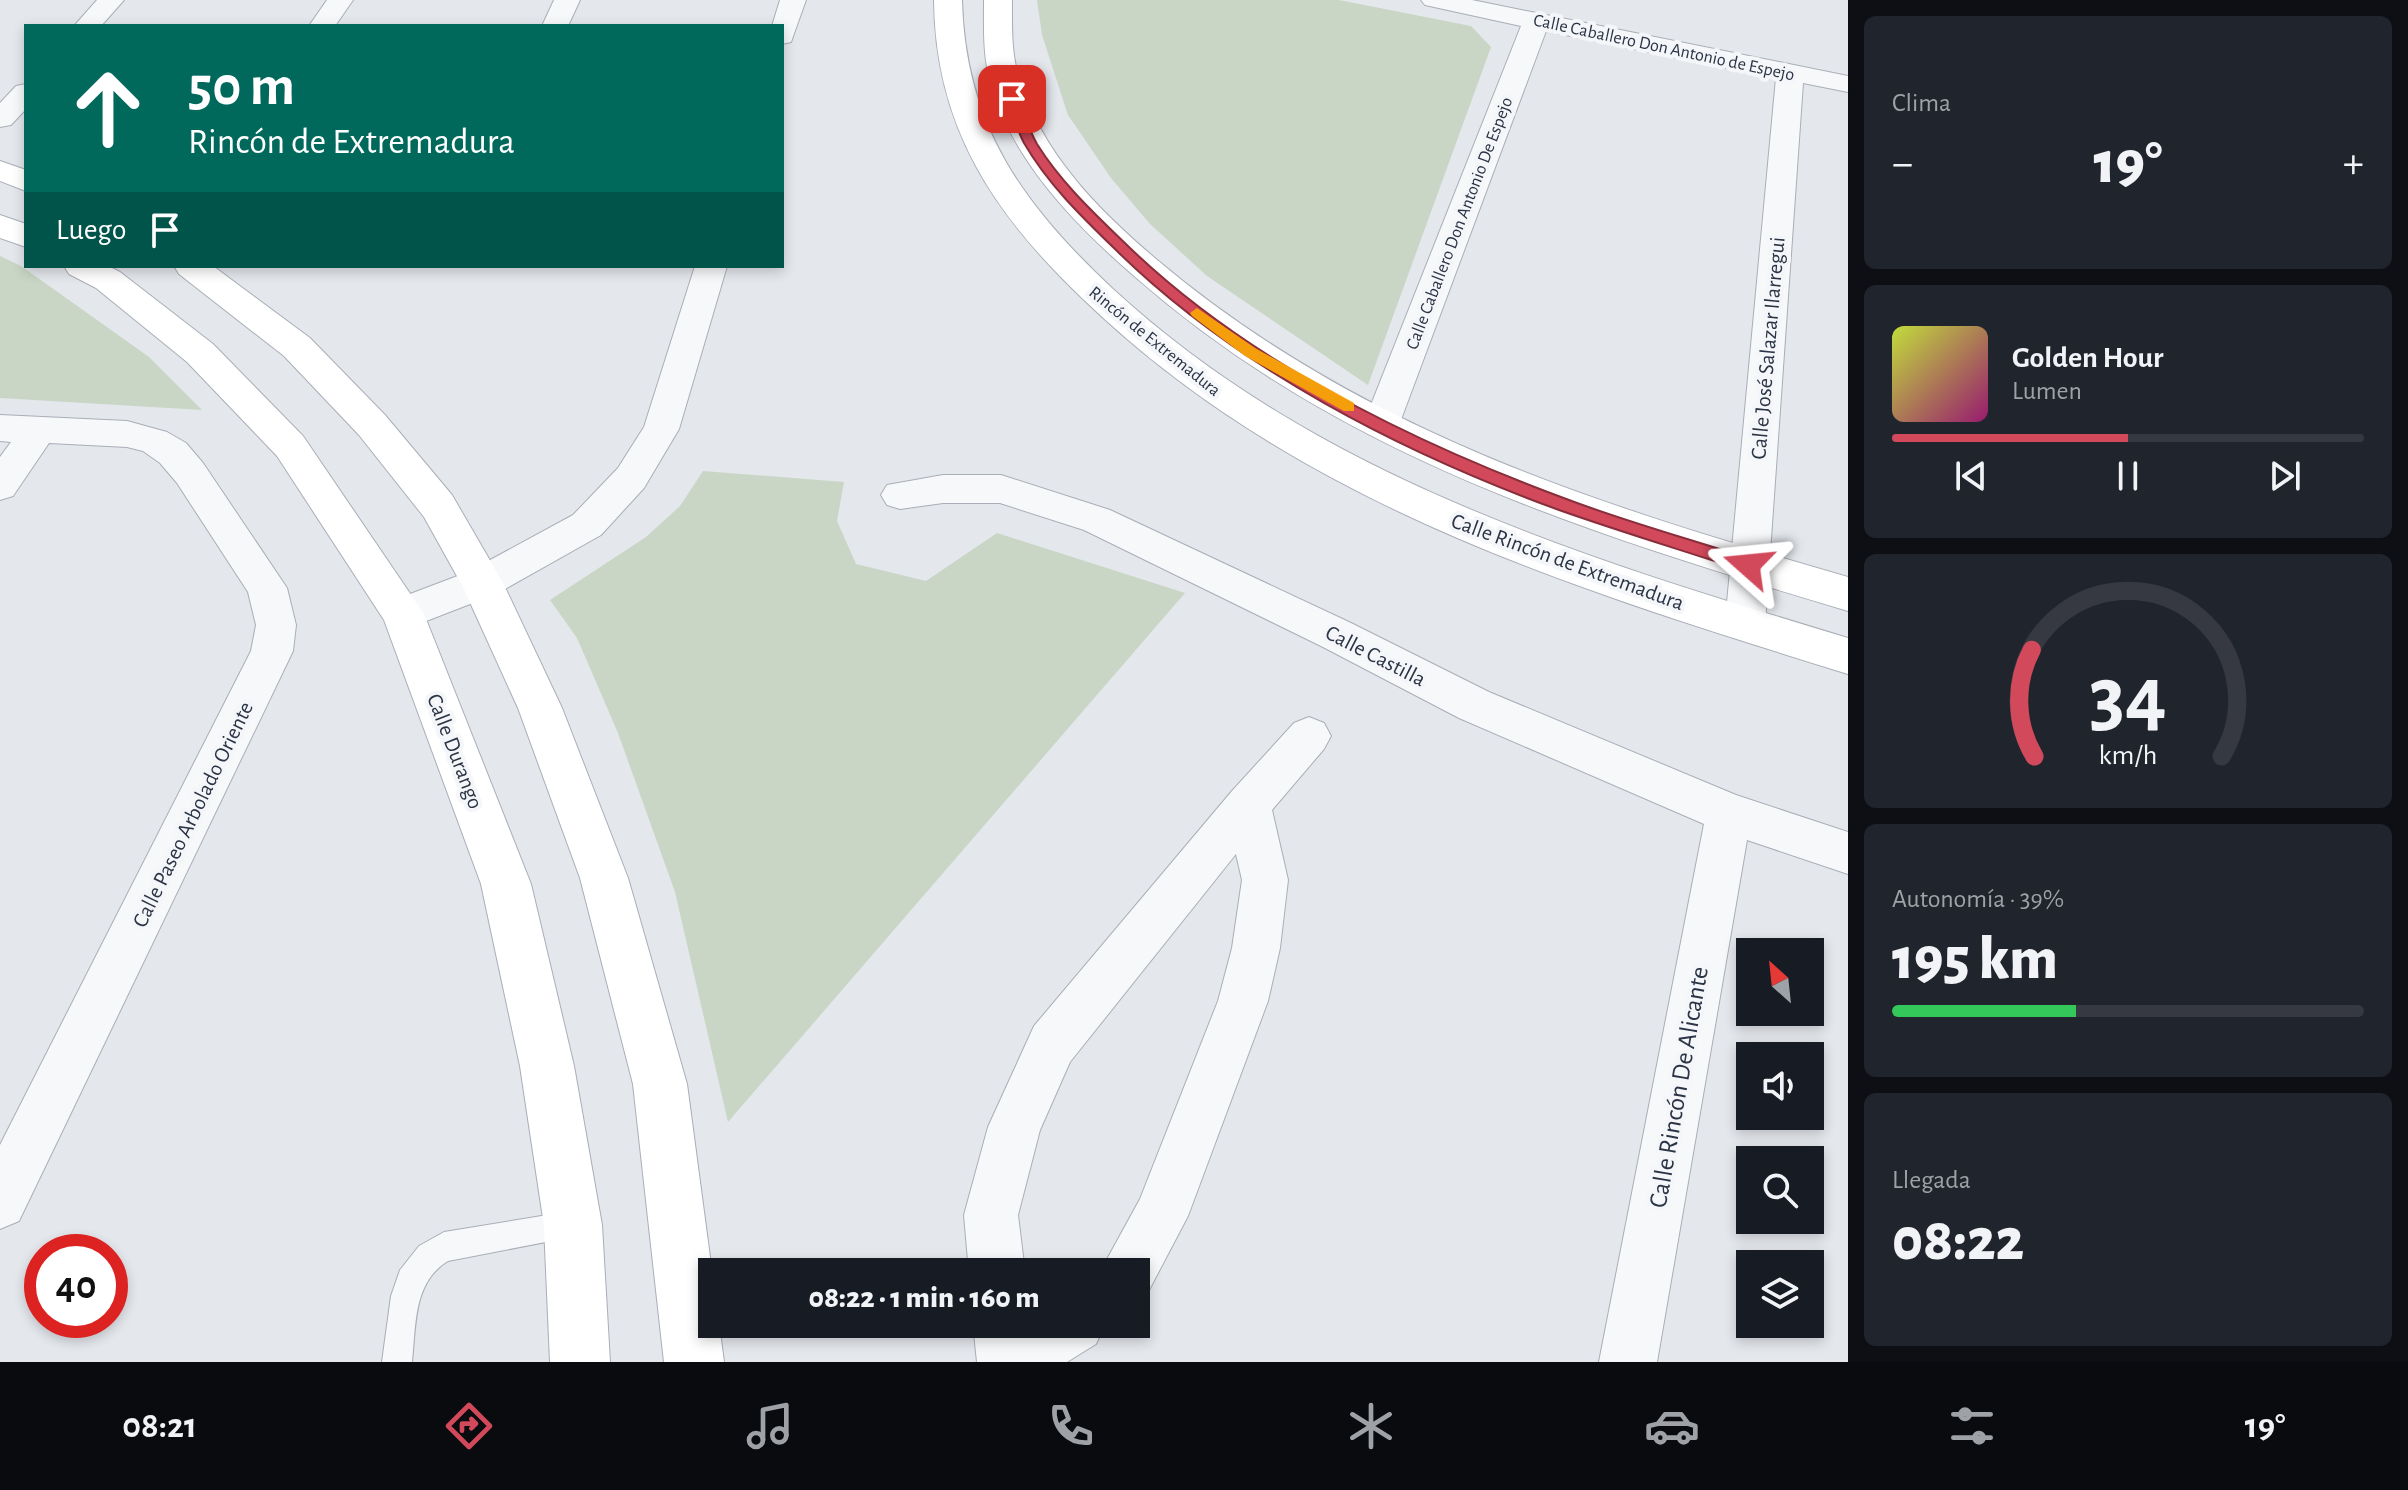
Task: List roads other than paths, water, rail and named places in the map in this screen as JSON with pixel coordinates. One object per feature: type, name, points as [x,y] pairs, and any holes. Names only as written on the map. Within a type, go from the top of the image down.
[{"type":"street","points":[[89,24],[111,0]]},
{"type":"street","points":[[323,24],[340,0]]},
{"type":"street","points":[[556,24],[567,0]]},
{"type":"street","points":[[784,29],[793,0]]},
{"type":"street","name":"Rincón de Extremadura","points":[[948,0],[946,33],[955,85],[984,156],[1029,225],[1094,295],[1170,358],[1238,408],[1341,466]]},
{"type":"street","points":[[998,0],[1003,77],[1030,143],[1071,199],[1166,290],[1250,352],[1381,425],[1454,460],[1564,505],[1848,594]]},
{"type":"street","name":"Calle Caballero Don Antonio de Espejo","points":[[1434,0],[1848,84]]},
{"type":"street","name":"Calle Caballero Don Antonio De Espejo","points":[[1381,425],[1536,21]]},
{"type":"street","name":"Calle José Salazar Ilarregui","points":[[1745,624],[1790,73]]},
{"type":"street","points":[[1,119],[24,94]]},
{"type":"street","points":[[0,170],[24,180]]},
{"type":"street","points":[[0,225],[24,236]]},
{"type":"street","name":"Calle Durango","points":[[85,268],[108,280],[200,353],[290,446],[403,614],[506,884],[547,1066],[573,1225],[580,1362]]},
{"type":"street","points":[[194,268],[297,347],[372,425],[438,506],[482,583],[540,708],[608,892],[660,1084],[694,1362]]},
{"type":"street","points":[[403,614],[482,583],[587,525],[631,478],[661,429],[710,268]]},
{"type":"street","points":[[0,428],[38,431]]},
{"type":"street","points":[[0,486],[38,431]]},
{"type":"street","name":"Calle Paseo Arbolado Oriente","points":[[0,1202],[272,651],[276,625],[267,588],[190,473],[173,453],[154,441],[127,434],[38,431]]},
{"type":"street","name":"Calle Rincón de Extremadura","points":[[1341,466],[1457,521],[1573,568],[1848,656]]},
{"type":"street","name":"Calle Castilla","points":[[900,495],[943,489],[1001,489],[1097,520],[1337,635],[1474,705],[1729,813],[1848,853]]},
{"type":"street","points":[[996,1258],[991,1215],[1014,1127],[1052,1044],[1248,805],[1309,736]]},
{"type":"street","points":[[1136,1258],[1161,1216],[1246,988],[1256,948],[1265,880],[1248,805]]},
{"type":"street","name":"Calle Rincón De Alicante","points":[[1628,1362],[1729,813]]},
{"type":"street","points":[[1003,1338],[1006,1362]]},
{"type":"street","points":[[1012,1362],[1052,1338]]},
{"type":"lane","points":[[397,1362],[407,1285],[416,1266],[428,1254],[444,1247],[573,1225]]}]
